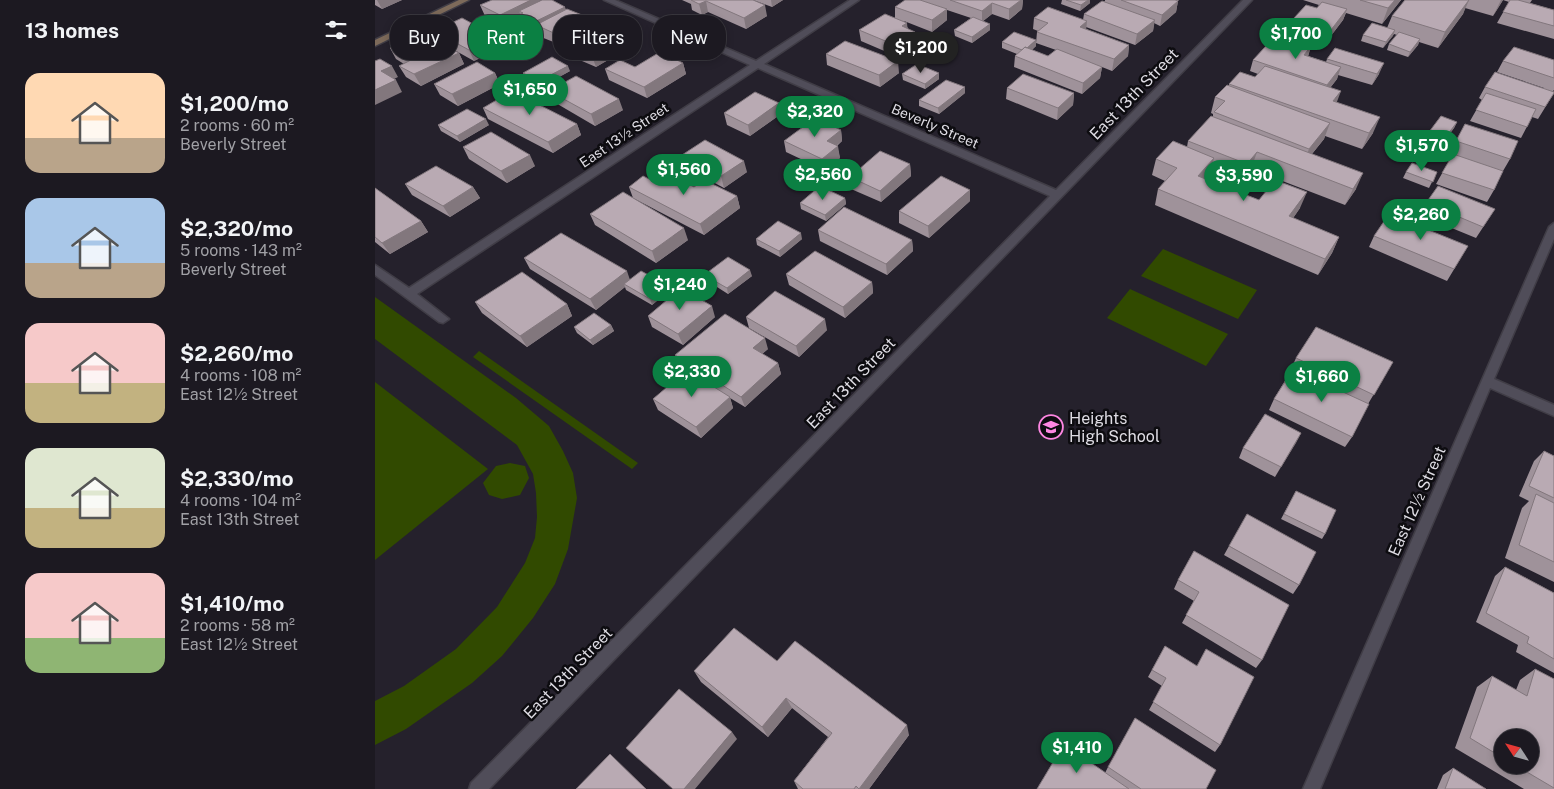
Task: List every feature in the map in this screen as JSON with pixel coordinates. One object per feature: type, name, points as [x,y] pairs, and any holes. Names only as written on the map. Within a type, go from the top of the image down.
[{"type":"street","points":[[375,43],[465,0]]},
{"type":"street","name":"Beverly Street","points":[[608,0],[1058,195]]},
{"type":"street","name":"East 13½ Street","points":[[409,294],[855,0]]},
{"type":"street","name":"East 13th Street","points":[[477,789],[1247,0]]},
{"type":"street","name":"East 12½ Street","points":[[1311,789],[1554,227]]},
{"type":"street","points":[[375,269],[443,319]]},
{"type":"street","points":[[1488,382],[1554,411]]},
{"type":"green space","points":[[1163,249],[1257,290],[1238,319],[1141,276]]},
{"type":"green space","points":[[1130,289],[1228,334],[1206,366],[1107,318]]},
{"type":"green space","points":[[375,297],[516,398],[549,426],[573,473],[577,498],[568,549],[555,584],[533,618],[502,656],[472,683],[406,729],[375,745],[375,701],[404,686],[456,649],[497,607],[525,563],[535,538],[537,517],[533,474],[517,445],[375,339]]},
{"type":"green space","points":[[479,351],[638,463],[632,469],[473,357]]},
{"type":"green space","points":[[375,382],[488,469],[375,560]]},
{"type":"green space","points":[[510,463],[525,466],[529,478],[520,495],[502,499],[489,495],[483,483],[496,466]]},
{"type":"building","points":[[492,0],[531,0],[500,15],[480,5]]},
{"type":"building","points":[[542,0],[552,0],[565,7],[543,18],[543,15],[518,15],[523,13],[519,11]]},
{"type":"building","points":[[691,0],[753,0],[765,5],[744,18],[706,1],[699,4]]},
{"type":"building","points":[[905,0],[920,0],[947,9],[932,20],[895,7]]},
{"type":"building","points":[[950,0],[1021,0],[1009,9],[992,3],[982,11]]},
{"type":"building","points":[[1066,0],[1088,0],[1081,5]]},
{"type":"building","points":[[1121,0],[1175,0],[1178,1],[1162,15]]},
{"type":"building","points":[[1360,0],[1395,0],[1388,8]]},
{"type":"building","points":[[1405,0],[1469,0],[1445,32],[1392,16]]},
{"type":"building","points":[[1510,0],[1518,0],[1554,10],[1554,26],[1503,12]]},
{"type":"building","points":[[1102,1],[1155,20],[1137,34],[1084,14]]},
{"type":"building","points":[[1322,2],[1347,9],[1331,30],[1294,18],[1306,5],[1317,8]]},
{"type":"building","points":[[1048,7],[1087,21],[1080,27],[1129,45],[1114,59],[1037,32],[1048,23],[1034,18]]},
{"type":"building","points":[[567,9],[582,15],[555,15]]},
{"type":"building","points":[[885,14],[907,23],[902,26],[915,32],[895,45],[859,30]]},
{"type":"building","points":[[553,16],[553,33],[543,28],[543,21]]},
{"type":"building","points":[[973,17],[990,24],[972,37],[954,30]]},
{"type":"building","points":[[462,18],[468,21],[468,49],[458,44],[458,20]]},
{"type":"building","points":[[1372,23],[1395,30],[1386,42],[1363,35]]},
{"type":"building","points":[[1014,32],[1036,40],[1022,50],[1002,42]]},
{"type":"building","points":[[1399,32],[1420,39],[1410,52],[1389,44]]},
{"type":"building","points":[[1277,34],[1311,46],[1304,55],[1341,67],[1327,85],[1253,60]]},
{"type":"building","points":[[845,41],[898,61],[879,75],[826,54]]},
{"type":"building","points":[[1025,47],[1048,56],[1057,49],[1102,67],[1083,83],[1015,56]]},
{"type":"building","points":[[1514,47],[1554,60],[1554,78],[1503,61]]},
{"type":"building","points":[[1335,48],[1384,63],[1377,74],[1327,59]]},
{"type":"building","points":[[552,57],[553,60],[557,60],[568,66],[539,81],[523,73]]},
{"type":"building","points":[[652,57],[652,60],[677,60],[683,63],[644,87],[605,69],[620,60],[635,67]]},
{"type":"building","points":[[380,59],[392,66],[381,71],[396,80],[375,90],[375,61]]},
{"type":"building","points":[[411,60],[444,60],[414,74],[399,66]]},
{"type":"building","points":[[477,62],[495,73],[452,94],[434,84]]},
{"type":"building","points":[[917,64],[939,73],[925,84],[902,74]]},
{"type":"building","points":[[1265,66],[1341,91],[1333,101],[1380,117],[1369,133],[1229,84],[1240,72],[1255,77]]},
{"type":"building","points":[[1495,72],[1554,93],[1545,107],[1485,87]]},
{"type":"building","points":[[1023,74],[1074,93],[1058,108],[1007,88]]},
{"type":"building","points":[[576,76],[619,99],[591,114],[549,91]]},
{"type":"building","points":[[946,80],[965,87],[938,108],[919,100]]},
{"type":"building","points":[[1227,85],[1330,123],[1309,149],[1214,112],[1225,101],[1215,97]]},
{"type":"building","points":[[512,91],[577,124],[548,142],[483,108]]},
{"type":"building","points":[[755,92],[779,103],[748,125],[724,113]]},
{"type":"building","points":[[1486,93],[1536,109],[1527,127],[1476,110]]},
{"type":"building","points":[[467,109],[486,119],[457,136],[438,125]]},
{"type":"building","points":[[1211,116],[1363,173],[1353,189],[1257,152],[1247,164],[1188,141]]},
{"type":"building","points":[[1441,116],[1457,122],[1445,138],[1429,132]]},
{"type":"building","points":[[815,118],[841,130],[827,141],[838,146],[822,159],[784,141]]},
{"type":"building","points":[[1465,124],[1518,141],[1510,159],[1456,141]]},
{"type":"building","points":[[491,132],[530,155],[501,171],[463,147]]},
{"type":"building","points":[[705,140],[744,161],[721,176],[682,155]]},
{"type":"building","points":[[1173,141],[1214,158],[1198,176],[1259,200],[1275,180],[1307,192],[1289,216],[1339,237],[1325,259],[1158,189],[1177,168],[1156,159]]},
{"type":"building","points":[[880,151],[910,164],[880,191],[850,177]]},
{"type":"building","points":[[1453,154],[1503,171],[1494,190],[1442,173]]},
{"type":"building","points":[[1412,163],[1437,172],[1433,182],[1406,172]]},
{"type":"building","points":[[436,166],[473,187],[443,206],[405,184]]},
{"type":"building","points":[[662,171],[694,187],[704,180],[737,196],[700,224],[629,187],[643,176],[649,179]]},
{"type":"building","points":[[941,176],[970,190],[928,226],[899,211]]},
{"type":"building","points":[[820,186],[845,198],[825,215],[800,203]]},
{"type":"building","points":[[1438,186],[1495,209],[1483,227],[1426,203]]},
{"type":"building","points":[[375,188],[421,221],[382,243],[375,237]]},
{"type":"building","points":[[623,192],[684,228],[652,251],[590,214]]},
{"type":"building","points":[[844,207],[912,240],[886,264],[818,230]]},
{"type":"building","points":[[1389,214],[1468,246],[1454,269],[1374,236]]},
{"type":"building","points":[[778,221],[801,233],[779,251],[756,239]]},
{"type":"building","points":[[561,233],[627,271],[590,299],[524,258]]},
{"type":"building","points":[[815,251],[872,282],[843,307],[786,274]]},
{"type":"building","points":[[728,257],[750,270],[727,288],[704,275]]},
{"type":"building","points":[[641,271],[667,285],[650,299],[624,284]]},
{"type":"building","points":[[522,272],[567,304],[520,336],[475,302]]},
{"type":"building","points":[[681,288],[712,306],[678,334],[648,316]]},
{"type":"building","points":[[775,291],[825,319],[796,346],[746,317]]},
{"type":"building","points":[[594,313],[611,325],[590,340],[574,327]]},
{"type":"building","points":[[725,314],[765,338],[753,348],[778,363],[741,397],[675,355]]},
{"type":"building","points":[[1316,327],[1393,362],[1374,395],[1296,358]]},
{"type":"building","points":[[1293,369],[1369,404],[1352,437],[1274,399]]},
{"type":"building","points":[[687,370],[730,397],[696,427],[653,399]]},
{"type":"building","points":[[1265,414],[1301,433],[1281,467],[1243,448]]},
{"type":"building","points":[[1544,451],[1554,456],[1554,498],[1529,486]]},
{"type":"building","points":[[1296,491],[1336,510],[1325,534],[1284,514]]},
{"type":"building","points":[[1536,494],[1554,503],[1554,562],[1519,545]]},
{"type":"building","points":[[1247,514],[1316,552],[1299,585],[1229,546]]},
{"type":"building","points":[[1194,551],[1289,605],[1262,660],[1186,615],[1199,592],[1178,580]]},
{"type":"building","points":[[1505,567],[1554,593],[1554,659],[1527,643],[1529,637],[1486,613]]},
{"type":"building","points":[[734,628],[777,661],[795,641],[907,725],[859,789],[856,786],[854,789],[803,789],[794,781],[832,733],[786,698],[762,727],[694,671]]},
{"type":"building","points":[[1165,646],[1197,666],[1206,649],[1254,677],[1220,745],[1153,702],[1166,678],[1152,670]]},
{"type":"building","points":[[1535,669],[1554,679],[1554,788],[1530,774],[1539,774],[1539,729],[1494,729],[1494,753],[1470,738],[1492,676],[1527,696]]},
{"type":"building","points":[[679,689],[732,732],[684,789],[673,789],[626,748]]},
{"type":"building","points":[[1135,718],[1216,770],[1206,789],[1141,789],[1108,767]]},
{"type":"building","points":[[1064,744],[1129,789],[1037,789]]},
{"type":"building","points":[[610,754],[646,789],[576,789]]},
{"type":"building","points":[[1453,768],[1486,789],[1445,789]]},
{"type":"place","name":"Heights High School","points":[[1051,427]]}]
